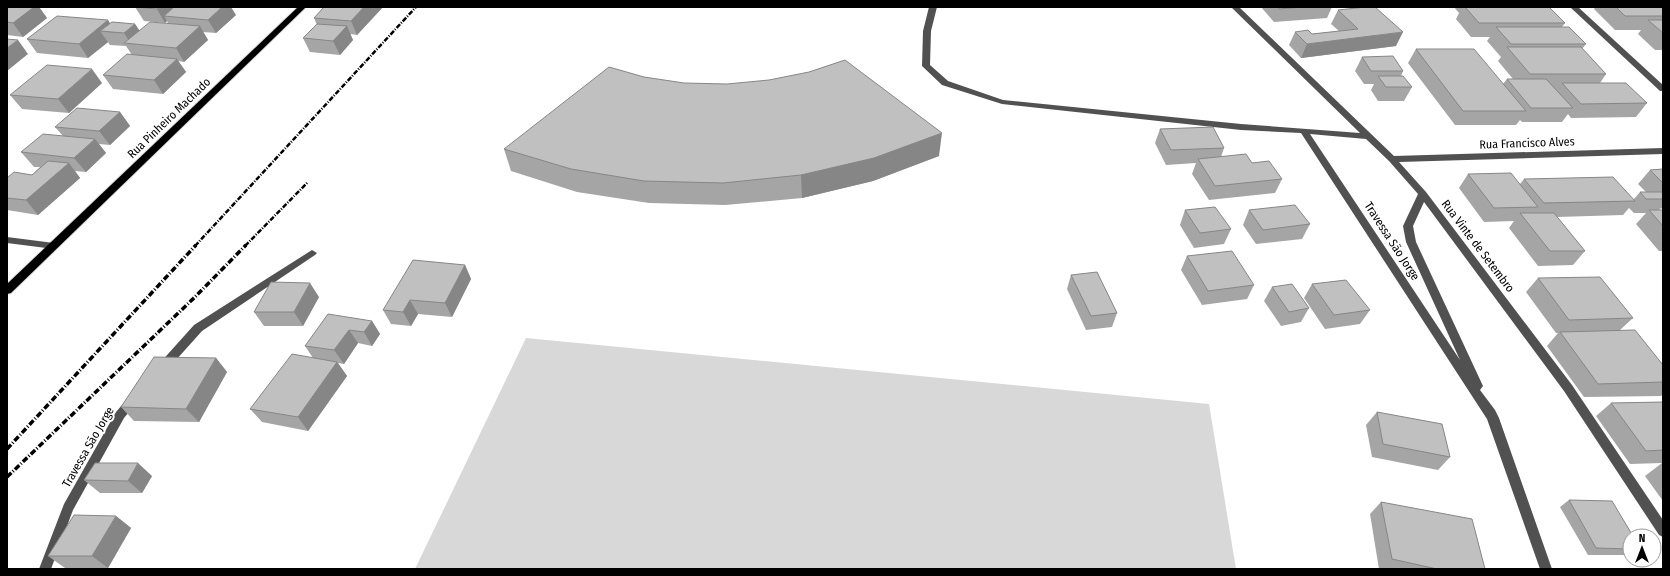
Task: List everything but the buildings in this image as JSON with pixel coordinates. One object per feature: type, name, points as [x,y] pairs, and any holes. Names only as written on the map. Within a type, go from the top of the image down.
[{"type":"main road","name":"Rua Pinheiro Machado","points":[[7,290],[302,7]]},
{"type":"street","points":[[933,7],[926,31],[926,66],[945,83],[1002,102],[1241,127],[1367,136]]},
{"type":"street","name":"Rua Vinte de Setembro","points":[[1235,7],[1392,159],[1423,194],[1568,388],[1663,531]]},
{"type":"street","points":[[1574,7],[1663,89]]},
{"type":"street","name":"Travessa São Jorge","points":[[1304,132],[1493,418]]},
{"type":"street","name":"Rua Francisco Alves","points":[[1392,159],[1663,151]]},
{"type":"street","name":"Travessa São Jorge","points":[[1423,194],[1408,226],[1411,242],[1493,418],[1546,569]]},
{"type":"street","points":[[7,240],[54,246]]},
{"type":"street","points":[[156,374],[198,328],[312,253]]},
{"type":"street","name":"Travessa São Jorge","points":[[45,569],[68,508],[120,415],[141,392]]},
{"type":"shaded area","points":[[526,338],[1209,404],[1236,569],[415,569]]},
{"type":"railway","points":[[195,246],[416,7]]},
{"type":"railway","points":[[245,246],[308,182]]},
{"type":"railway","points":[[7,449],[196,245]]},
{"type":"railway","points":[[7,477],[195,297],[246,245]]}]
